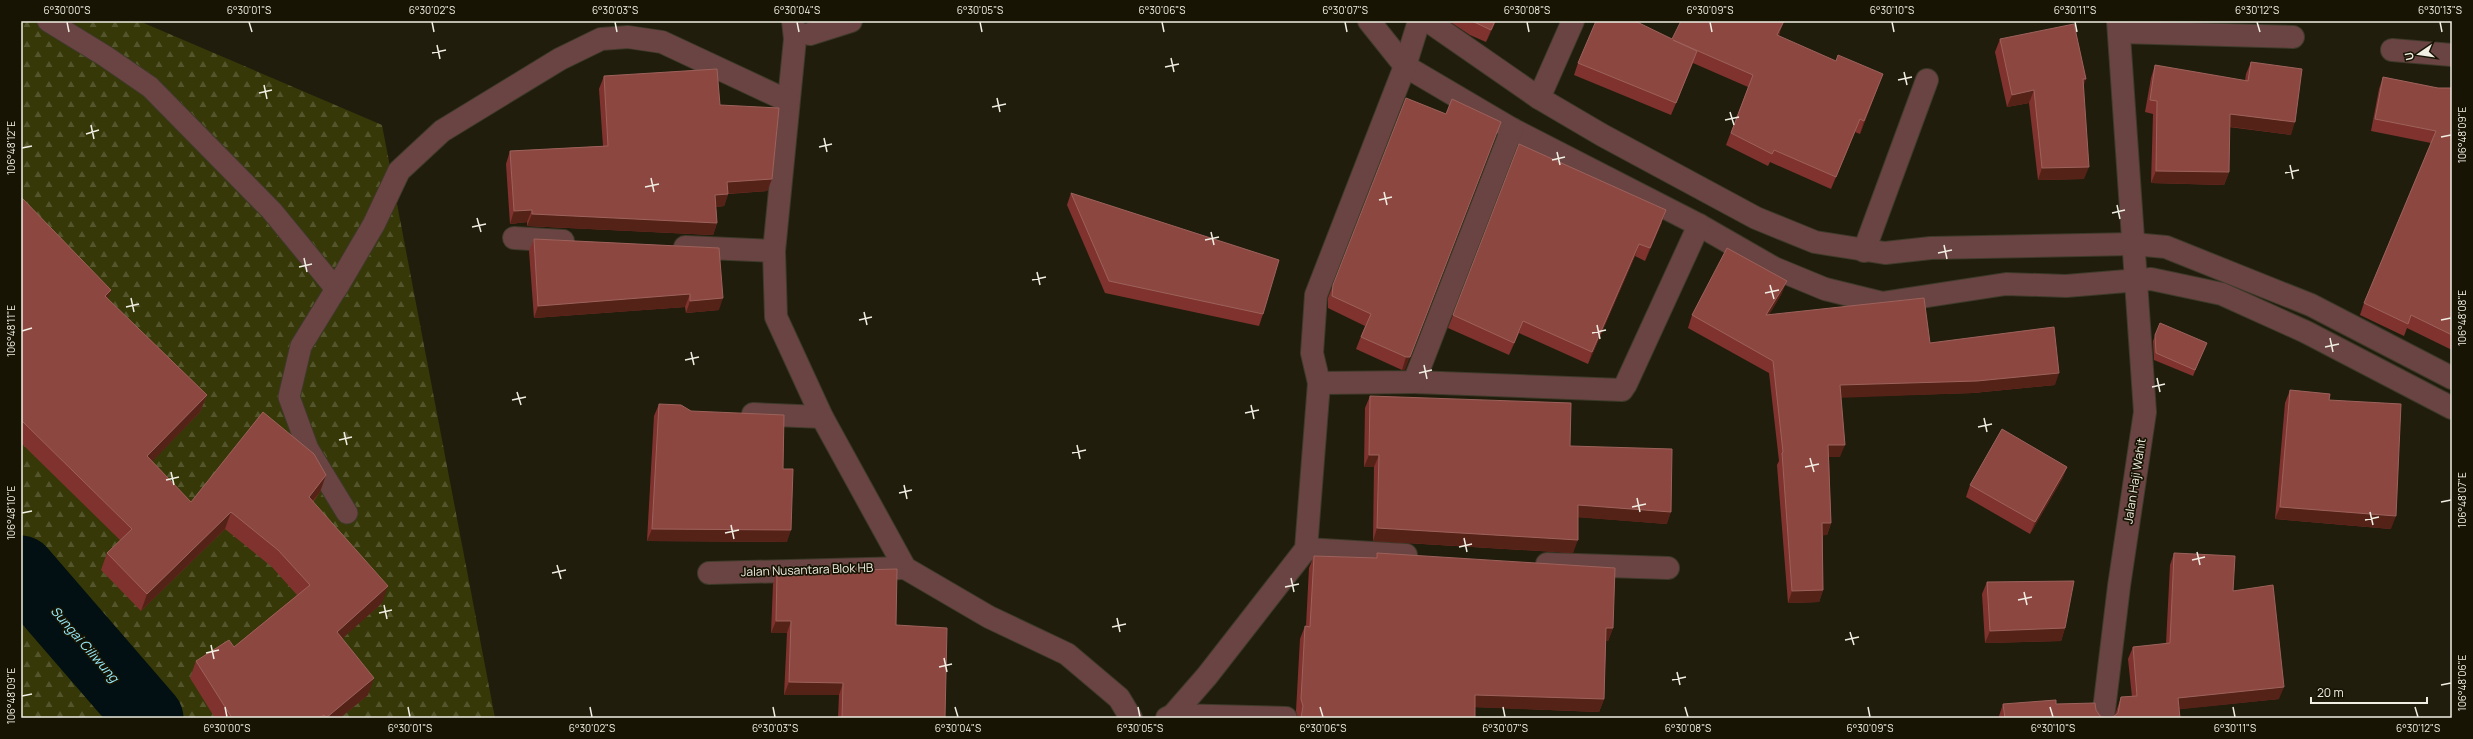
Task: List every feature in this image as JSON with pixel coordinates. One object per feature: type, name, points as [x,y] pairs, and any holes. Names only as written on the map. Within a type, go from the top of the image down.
[{"type":"street","points":[[793,21],[795,39],[774,251],[776,317],[822,417],[905,568],[989,617],[1066,654],[1119,698],[1131,718]]},
{"type":"street","points":[[810,34],[851,21]]},
{"type":"street","points":[[1369,21],[1404,66],[1512,129],[1699,225],[1774,268],[1825,289],[1882,303],[2006,284],[2066,286],[2136,281],[2151,278],[2222,294],[2306,332],[2452,408]]},
{"type":"street","points":[[1170,717],[1208,676],[1306,549],[1319,383],[1312,353],[1316,295],[1404,66],[1419,21]]},
{"type":"street","points":[[1428,21],[1539,98],[1672,174],[1756,218],[1815,242],[1884,253],[1931,248],[2134,244],[2166,247],[2304,302],[2452,378]]},
{"type":"street","points":[[1539,98],[1573,21]]},
{"type":"street","points":[[2119,26],[2293,37]]},
{"type":"street","name":"Jalan Haji Wahit","points":[[2103,718],[2119,586],[2145,412],[2119,26]]},
{"type":"street","points":[[336,289],[374,224],[399,171],[442,132],[560,59],[601,39],[628,37],[662,42],[788,101]]},
{"type":"street","points":[[2392,50],[2452,56]]},
{"type":"street","points":[[1864,251],[1927,80]]},
{"type":"street","points":[[1414,382],[1512,129]]},
{"type":"street","points":[[1319,383],[1414,382],[1622,390],[1699,225]]},
{"type":"street","points":[[514,238],[585,242]]},
{"type":"street","points":[[664,246],[774,251]]},
{"type":"street","points":[[735,414],[822,417]]},
{"type":"street","points":[[1306,549],[1425,557]]},
{"type":"street","points":[[1528,563],[1668,568]]},
{"type":"street","name":"Jalan Nusantara Blok HB","points":[[709,573],[905,568]]},
{"type":"street","points":[[1170,717],[1286,718]]},
{"type":"lane","points":[[48,21],[105,56],[150,87],[272,211],[336,289],[301,346],[289,397],[308,449],[347,513]]},
{"type":"green space","points":[[21,21],[139,21],[382,125],[495,718],[21,718]]},
{"type":"building","points":[[1472,21],[1495,21],[1491,30]]},
{"type":"building","points":[[1596,21],[1635,21],[1672,39],[1681,21],[1784,21],[1777,35],[1836,61],[1838,55],[1883,74],[1864,121],[1860,119],[1836,177],[1774,150],[1772,154],[1731,133],[1753,75],[1673,40],[1697,51],[1676,103],[1578,63]]},
{"type":"building","points":[[2074,24],[2086,79],[2083,79],[2089,167],[2042,168],[2034,90],[2012,95],[2000,39]]},
{"type":"building","points":[[2251,62],[2302,69],[2295,122],[2230,114],[2229,172],[2156,171],[2157,101],[2150,100],[2155,65],[2248,81]]},
{"type":"building","points":[[717,69],[720,105],[779,108],[772,179],[727,182],[728,194],[715,195],[717,223],[532,214],[532,210],[514,211],[510,151],[608,146],[604,76]]},
{"type":"building","points":[[2383,77],[2438,88],[2452,88],[2452,335],[2411,315],[2408,324],[2364,303],[2436,131],[2375,119]]},
{"type":"building","points":[[1406,98],[1446,114],[1452,99],[1501,122],[1410,357],[1406,357],[1361,337],[1371,314],[1332,296],[1333,285]]},
{"type":"building","points":[[1519,144],[1666,210],[1650,248],[1639,244],[1592,352],[1523,321],[1514,343],[1453,315]]},
{"type":"building","points":[[1071,193],[1279,260],[1263,314],[1109,281]]},
{"type":"building","points":[[21,197],[111,290],[105,296],[207,395],[147,456],[191,502],[263,412],[314,454],[326,475],[309,497],[388,586],[337,632],[374,678],[326,718],[324,715],[319,718],[232,718],[196,661],[229,640],[234,647],[310,585],[278,550],[231,512],[147,594],[107,553],[132,529],[21,420]]},
{"type":"building","points":[[534,239],[719,248],[723,298],[690,301],[690,294],[538,306]]},
{"type":"building","points":[[1727,248],[1787,281],[1766,315],[1924,298],[1930,343],[2054,327],[2059,373],[1977,381],[1840,385],[1845,445],[1828,445],[1831,523],[1822,523],[1823,590],[1792,591],[1783,452],[1773,361],[1692,315]]},
{"type":"building","points":[[2160,323],[2207,343],[2195,370],[2156,353],[2155,335]]},
{"type":"building","points":[[2290,390],[2330,394],[2329,400],[2401,404],[2396,516],[2280,507]]},
{"type":"building","points":[[1370,396],[1571,403],[1570,446],[1672,449],[1671,512],[1578,505],[1578,540],[1377,528],[1379,455],[1369,455]]},
{"type":"building","points":[[659,404],[681,405],[691,411],[784,415],[783,469],[793,469],[791,530],[652,529]]},
{"type":"building","points":[[2002,429],[2067,467],[2035,522],[1970,485]]},
{"type":"building","points":[[1377,553],[1615,568],[1613,628],[1606,628],[1604,699],[1475,695],[1475,718],[1301,718],[1303,706],[1301,699],[1305,626],[1310,627],[1314,556],[1377,558]]},
{"type":"building","points":[[2174,553],[2235,556],[2233,591],[2273,585],[2284,687],[2178,698],[2180,718],[2108,718],[2113,717],[2118,713],[2121,697],[2137,696],[2133,647],[2170,643]]},
{"type":"building","points":[[897,569],[896,625],[947,628],[945,718],[842,718],[843,683],[789,682],[791,621],[776,621],[777,572]]},
{"type":"building","points":[[2074,581],[2065,628],[1990,631],[1987,582]]},
{"type":"building","points":[[2056,700],[2056,704],[2095,703],[2096,710],[2100,716],[2105,718],[2005,718],[2003,704]]},
{"type":"waterway","name":"Sungai Ciliwung","points":[[21,570],[149,718]]}]
